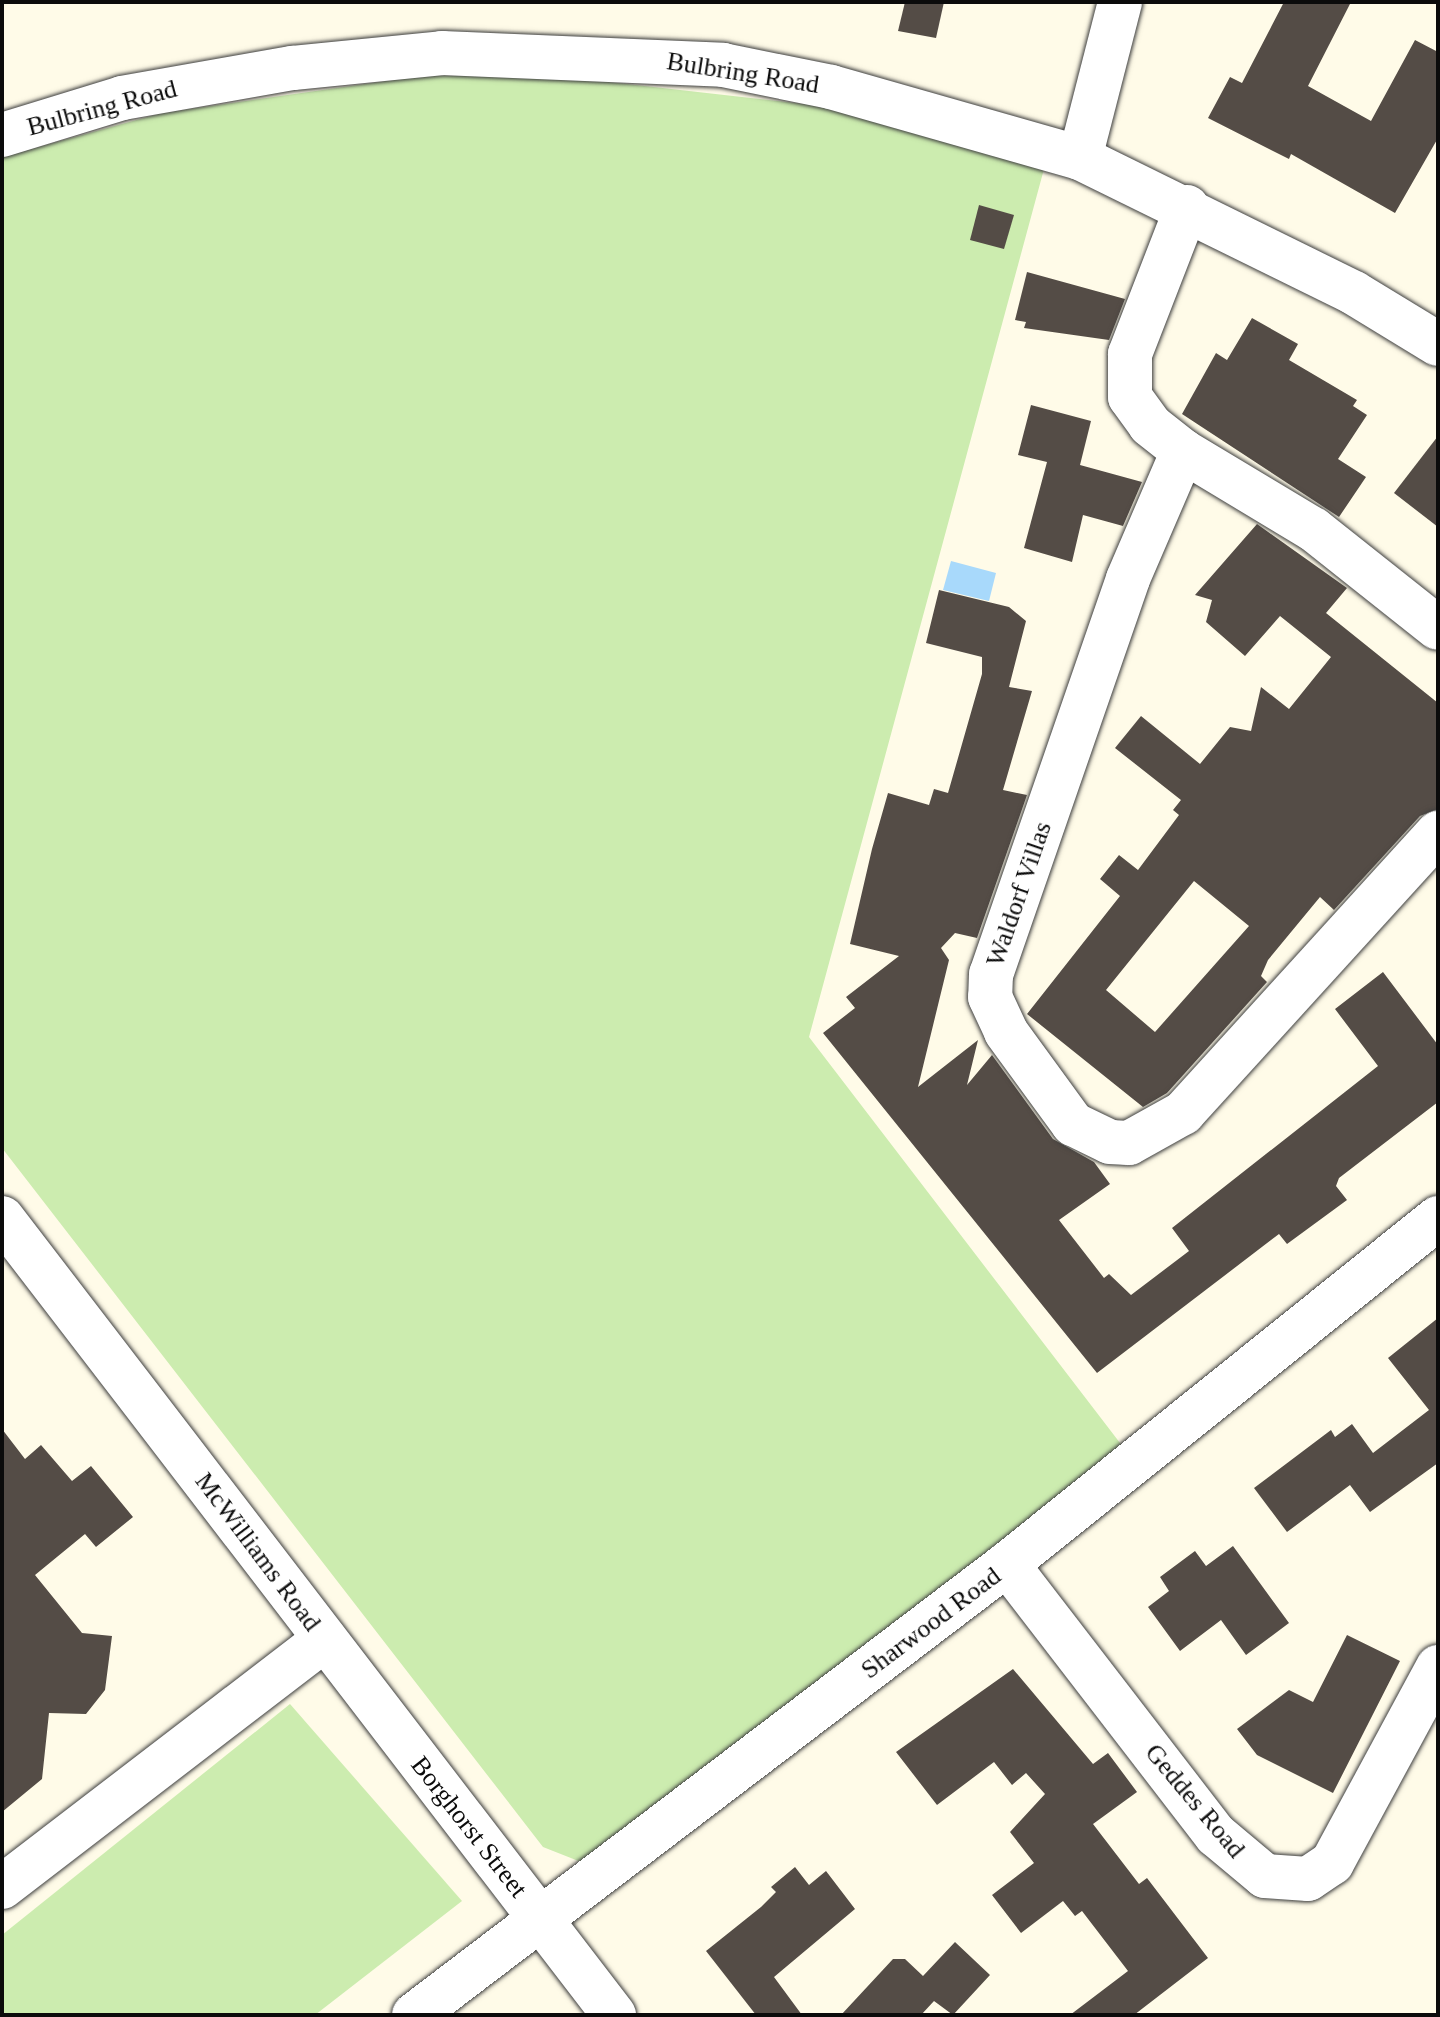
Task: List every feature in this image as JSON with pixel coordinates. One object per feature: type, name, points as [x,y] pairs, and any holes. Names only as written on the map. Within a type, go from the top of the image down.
[{"type":"street","points":[[1080,158],[1120,2]]},
{"type":"street","name":"Bulbring Road","points":[[2,135],[122,98],[293,68],[442,53],[618,56],[723,65],[831,87],[1080,158],[1187,207],[1438,344]]},
{"type":"street","points":[[1187,207],[1130,354],[1130,397],[1150,425],[1183,451],[1313,529],[1438,628]]},
{"type":"street","name":"Waldorf Villas","points":[[1183,451],[1128,579],[991,974],[990,997],[1006,1032],[1073,1124],[1110,1142],[1129,1143],[1183,1113],[1438,833]]},
{"type":"street","name":"McWilliams Road","points":[[2,1218],[325,1639],[2,1887]]},
{"type":"street","name":"Sharwood Road","points":[[414,2015],[1007,1564],[1438,1218]]},
{"type":"street","name":"Geddes Road","points":[[1007,1564],[1216,1835],[1265,1876],[1308,1879],[1332,1863],[1438,1667]]},
{"type":"street","name":"Borghorst Street","points":[[325,1639],[614,2015]]},
{"type":"green space","points":[[428,75],[574,78],[840,108],[1044,169],[809,1037],[1130,1456],[581,1862],[543,1847],[2,1148],[2,157],[162,113]]},
{"type":"green space","points":[[290,1704],[462,1901],[315,2015],[2,2015],[2,1935]]},
{"type":"water","points":[[951,561],[996,573],[989,601],[943,590]]},
{"type":"building","points":[[905,2],[944,2],[936,38],[898,31]]},
{"type":"building","points":[[1284,2],[1351,2],[1308,86],[1371,121],[1415,40],[1438,52],[1438,138],[1395,213],[1291,154],[1289,159],[1208,118],[1230,77],[1242,83]]},
{"type":"building","points":[[979,205],[1014,215],[1004,249],[970,240]]},
{"type":"building","points":[[1027,272],[1125,299],[1109,340],[1024,328],[1026,322],[1015,320]]},
{"type":"building","points":[[1252,318],[1298,344],[1289,360],[1357,400],[1353,406],[1367,415],[1338,459],[1366,477],[1339,517],[1182,414],[1216,353],[1227,360]]},
{"type":"building","points":[[1031,405],[1091,421],[1080,465],[1142,482],[1123,526],[1083,515],[1072,562],[1024,548],[1047,462],[1018,455]]},
{"type":"building","points":[[1438,436],[1438,527],[1394,493]]},
{"type":"building","points":[[1257,524],[1347,588],[1326,613],[1438,703],[1438,809],[1420,816],[1334,910],[1320,897],[1268,960],[1261,976],[1267,982],[1167,1093],[1143,1107],[1027,1014],[1120,896],[1100,879],[1119,855],[1138,870],[1179,815],[1173,810],[1181,800],[1115,748],[1141,716],[1200,764],[1230,727],[1251,731],[1261,687],[1289,709],[1331,657],[1280,616],[1245,656],[1206,622],[1212,600],[1195,595]],"holes":[[[1194,881],[1249,926],[1155,1032],[1106,990]]]},
{"type":"building","points":[[939,590],[1009,607],[1026,621],[1009,687],[1032,691],[1003,790],[1027,795],[977,938],[955,933],[941,948],[949,960],[918,1087],[978,1040],[967,1085],[992,1055],[1053,1139],[1094,1162],[1110,1184],[1059,1220],[1104,1278],[1109,1274],[1131,1295],[1189,1251],[1172,1228],[1378,1066],[1335,1009],[1383,972],[1438,1045],[1438,1102],[1339,1178],[1336,1186],[1347,1200],[1287,1244],[1279,1234],[1097,1373],[823,1033],[855,1008],[846,997],[899,956],[850,944],[888,793],[929,805],[934,789],[948,793],[982,674],[982,657],[926,643]]},
{"type":"building","points":[[1438,1318],[1438,1463],[1370,1512],[1350,1485],[1287,1532],[1254,1488],[1331,1430],[1335,1437],[1352,1424],[1373,1453],[1429,1410],[1388,1358]]},
{"type":"building","points":[[2,1429],[25,1459],[41,1445],[72,1481],[91,1466],[133,1517],[96,1547],[85,1534],[35,1575],[82,1633],[112,1636],[105,1690],[86,1714],[49,1713],[42,1779],[2,1812]]},
{"type":"building","points":[[1233,1546],[1289,1623],[1246,1655],[1221,1620],[1180,1651],[1148,1607],[1169,1591],[1160,1577],[1195,1551],[1206,1566]]},
{"type":"building","points":[[1347,1635],[1400,1661],[1333,1793],[1257,1755],[1237,1729],[1289,1690],[1313,1702]]},
{"type":"building","points":[[1013,1669],[1093,1764],[1108,1753],[1137,1792],[1093,1824],[1139,1884],[1147,1878],[1208,1958],[1134,2015],[1070,2015],[1128,1971],[1082,1911],[1075,1916],[1063,1901],[1021,1933],[992,1895],[1034,1863],[1010,1832],[1045,1794],[1026,1773],[1012,1785],[994,1762],[937,1805],[896,1752]]},
{"type":"building","points":[[795,1867],[809,1885],[826,1871],[855,1909],[774,1977],[802,2015],[756,2015],[706,1951],[761,1907],[776,1892],[771,1887]]},
{"type":"building","points":[[955,1942],[990,1975],[953,2015],[934,2001],[921,2015],[841,2015],[893,1959],[905,1959],[923,1976]]}]
